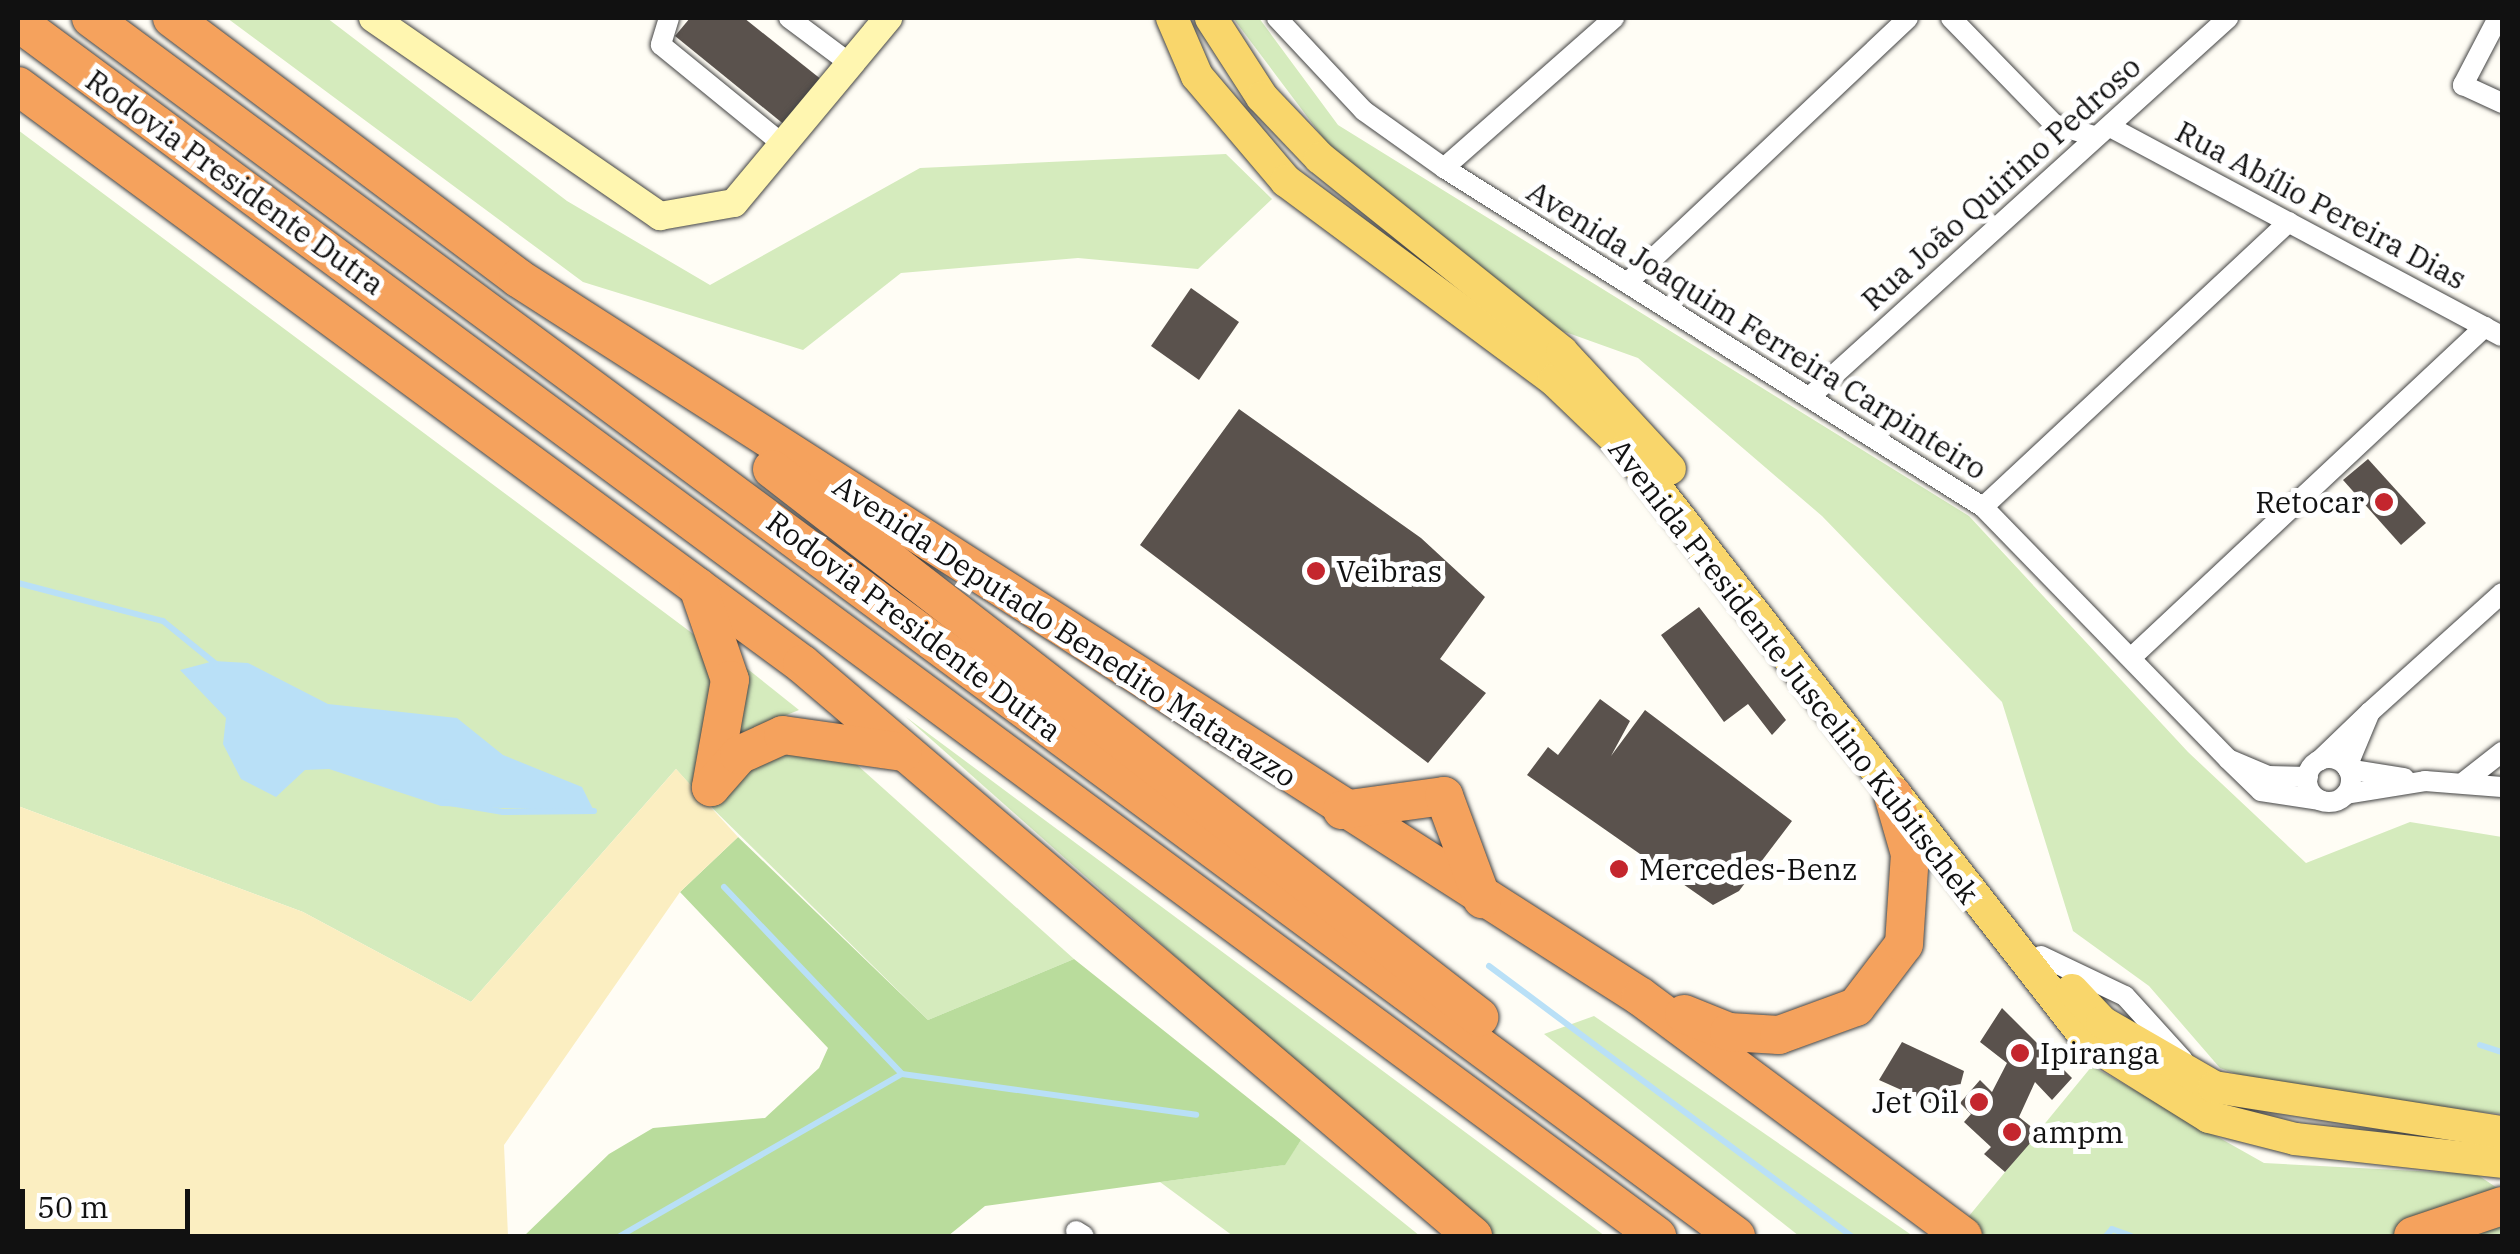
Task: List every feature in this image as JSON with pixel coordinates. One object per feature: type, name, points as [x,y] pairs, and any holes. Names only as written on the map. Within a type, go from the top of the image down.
[{"type":"highway","name":"Rodovia Presidente Dutra","points":[[91,18],[1737,1236]]},
{"type":"highway","name":"Avenida Deputado Benedito Matarazzo","points":[[172,18],[518,278],[1342,810],[1641,998],[1964,1236]]},
{"type":"highway","name":"Rodovia Presidente Dutra","points":[[18,22],[1657,1236]]},
{"type":"highway","points":[[18,86],[698,587],[910,754],[1473,1236]]},
{"type":"highway","points":[[518,278],[1408,957],[1737,1236]]},
{"type":"highway","points":[[698,587],[730,680],[711,786],[739,755],[783,735],[910,754]]},
{"type":"highway","points":[[1641,998],[1729,1032],[1779,1035],[1856,1007],[1904,944],[1910,854],[1893,795]]},
{"type":"highway","points":[[1342,810],[1444,796],[1482,899]]},
{"type":"highway","points":[[2413,1236],[2502,1206]]},
{"type":"main road","points":[[373,18],[403,26],[625,198],[660,216],[700,214],[734,203],[786,148],[848,62],[888,18]]},
{"type":"main road","name":"Avenida Presidente Juscelino Kubitschek","points":[[1172,18],[1197,76],[1286,181],[1554,380],[1626,449],[2043,988],[2136,1078],[2209,1117],[2295,1139],[2502,1162]]},
{"type":"main road","name":"Avenida Presidente Juscelino Kubitschek","points":[[1212,18],[1262,97],[1320,158],[1628,415],[2041,956],[2102,1022],[2196,1078],[2502,1132]]},
{"type":"street","points":[[669,18],[661,45],[786,148]]},
{"type":"street","points":[[789,18],[848,62]]},
{"type":"street","points":[[1444,168],[1614,18]]},
{"type":"street","points":[[1627,283],[1908,18]]},
{"type":"street","name":"Rua Abílio Pereira Dias","points":[[1951,18],[2054,124],[2102,131],[2289,222],[2494,332]]},
{"type":"street","name":"Rua João Quirino Pedroso","points":[[1814,394],[2228,18]]},
{"type":"street","points":[[2498,18],[2463,85],[2502,103]]},
{"type":"street","name":"Avenida Joaquim Ferreira Carpinteiro","points":[[1284,20],[1364,111],[1444,168],[1814,394],[1983,507],[2261,791],[2320,800]]},
{"type":"street","points":[[1983,507],[2289,222]]},
{"type":"street","points":[[2133,656],[2494,332]]},
{"type":"street","points":[[2502,592],[2313,769],[2320,800],[2425,781],[2465,780],[2502,787]]},
{"type":"street","points":[[2346,794],[2347,768],[2370,712]]},
{"type":"street","points":[[2465,780],[2502,752]]},
{"type":"street","name":"Avenida Joaquim Ferreira Carpinteiro","points":[[2228,760],[2268,776],[2347,768],[2425,781]]},
{"type":"green space","points":[[227,18],[327,18],[567,201],[710,285],[920,168],[1226,154],[1272,199],[1198,269],[1078,258],[901,273],[803,350],[583,282]]},
{"type":"green space","points":[[1233,18],[1259,18],[1338,125],[1969,516],[2188,752],[2306,863],[2410,822],[2502,837],[2502,1114],[2293,1094],[2220,1068],[2149,986],[2073,931],[2002,702],[1822,516],[1638,358],[1557,329],[1327,143]]},
{"type":"green space","points":[[18,130],[712,648],[718,665],[700,796],[676,769],[471,1002],[303,912],[18,806]]},
{"type":"green space","points":[[740,663],[799,710],[727,739]]},
{"type":"green space","points":[[906,717],[1605,1236],[1490,1236]]},
{"type":"green space","points":[[773,745],[837,747],[1074,959],[928,1020],[704,800]]},
{"type":"green space","points":[[738,837],[928,1020],[1074,959],[1301,1140],[1285,1165],[985,1206],[948,1236],[524,1236],[609,1154],[653,1128],[765,1118],[819,1068],[828,1048],[680,892]]},
{"type":"green space","points":[[1594,1016],[1913,1236],[1799,1236],[1544,1034]]},
{"type":"green space","points":[[2092,1066],[2264,1163],[2476,1174],[2502,1191],[2502,1236],[1973,1236],[1960,1227]]},
{"type":"green space","points":[[1301,1140],[1420,1236],[1233,1236],[1160,1182],[1284,1165]]},
{"type":"sand","points":[[676,769],[738,837],[680,892],[504,1145],[508,1236],[18,1236],[18,806],[303,912],[471,1002]]},
{"type":"water","points":[[214,661],[248,663],[328,704],[457,718],[503,755],[582,787],[594,811],[441,806],[329,769],[305,770],[276,797],[241,779],[223,744],[226,718],[180,670]]},
{"type":"building","points":[[690,18],[744,18],[822,80],[786,126],[675,36]]},
{"type":"building","points":[[1191,288],[1239,322],[1199,380],[1151,346]]},
{"type":"building","name":"Veibras","points":[[1239,409],[1421,538],[1485,597],[1440,659],[1486,693],[1428,763],[1140,545]]},
{"type":"building","name":"Retocar","points":[[2368,459],[2426,523],[2401,545],[2343,480]]},
{"type":"building","points":[[1699,607],[1786,720],[1772,735],[1748,704],[1724,722],[1661,635]]},
{"type":"building","points":[[1600,699],[1630,721],[1611,756],[1645,710],[1792,821],[1739,891],[1713,905],[1527,775],[1548,747],[1558,755]]},
{"type":"building","points":[[2002,1008],[2072,1078],[2052,1100],[2035,1082],[2019,1117],[2039,1133],[2005,1172],[1984,1154],[1991,1147],[1964,1122],[1971,1114],[1960,1103],[1980,1080],[1992,1092],[2007,1063],[1980,1042]]},
{"type":"building","name":"Ipiranga","points":[[1902,1042],[1964,1071],[1953,1113],[1879,1080]]},
{"type":"waterway","points":[[18,583],[163,621],[216,664]]},
{"type":"waterway","points":[[438,801],[503,812],[594,811]]},
{"type":"waterway","points":[[724,887],[902,1074],[1196,1115]]},
{"type":"waterway","points":[[1489,966],[1851,1236]]},
{"type":"waterway","points":[[2480,1045],[2502,1052]]},
{"type":"waterway","points":[[620,1236],[902,1074]]},
{"type":"waterway","points":[[2106,1236],[2112,1229],[2131,1236]]},
{"type":"place","name":"Retocar","points":[[2384,502]]},
{"type":"place","name":"Veibras","points":[[1316,571]]},
{"type":"place","name":"Mercedes-Benz","points":[[1619,869]]},
{"type":"place","name":"Ipiranga","points":[[2020,1053]]},
{"type":"place","name":"Jet Oil","points":[[1979,1102]]},
{"type":"place","name":"ampm","points":[[2012,1132]]}]
